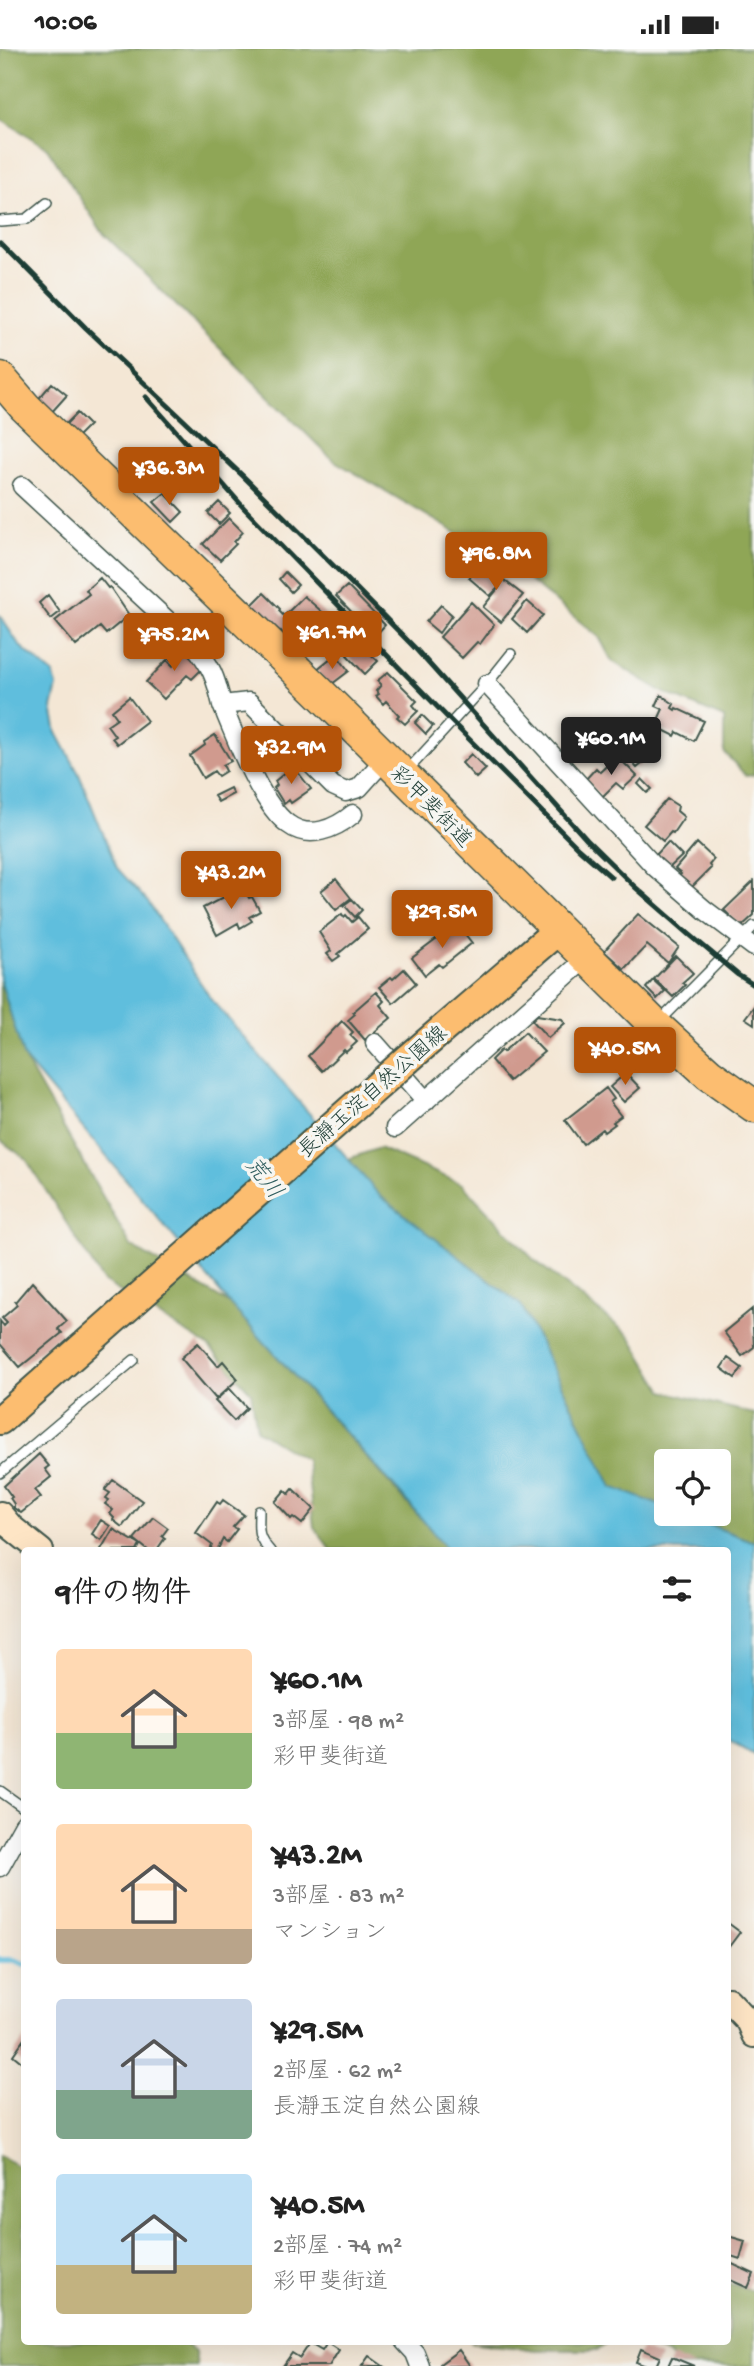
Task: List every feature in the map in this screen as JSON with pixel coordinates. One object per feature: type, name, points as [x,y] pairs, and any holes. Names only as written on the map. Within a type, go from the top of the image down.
[{"type":"highway","name":"彩甲斐街道","points":[[0,377],[25,407],[656,1026],[709,1074],[754,1106]]},
{"type":"main road","name":"長瀞玉淀自然公園線","points":[[0,1420],[557,930]]},
{"type":"street","points":[[22,486],[193,644],[208,661],[216,679],[222,705],[246,763],[276,812],[289,826],[317,833],[341,824],[353,814]]},
{"type":"street","points":[[487,684],[655,867],[705,910],[750,937]]},
{"type":"street","points":[[222,705],[249,702],[333,786],[346,792],[359,788],[394,767]]},
{"type":"street","points":[[395,1128],[586,958]]},
{"type":"street","points":[[375,1043],[426,1101]]},
{"type":"street","points":[[0,1514],[11,1527],[36,1547]]},
{"type":"street","points":[[0,1867],[21,1829]]},
{"type":"street","points":[[731,2003],[748,2021],[754,2035]]},
{"type":"street","points":[[408,2345],[415,2353],[420,2366]]},
{"type":"lane","points":[[0,221],[27,219],[47,203]]},
{"type":"lane","points":[[394,767],[487,684],[511,654]]},
{"type":"lane","points":[[656,1026],[750,937]]},
{"type":"lane","points":[[0,1473],[134,1360]]},
{"type":"lane","points":[[259,1511],[261,1540],[267,1547]]},
{"type":"lane","points":[[0,1791],[21,1806]]},
{"type":"green space","points":[[0,49],[754,49],[754,775],[746,776],[724,752],[724,718],[663,692],[612,661],[599,637],[509,564],[333,460],[103,233],[47,148],[0,118]]},
{"type":"green space","points":[[0,979],[24,1058],[131,1246],[230,1304],[446,1547],[329,1547],[314,1527],[306,1460],[257,1430],[251,1392],[208,1346],[103,1281],[26,1159],[0,1140]]},
{"type":"green space","points":[[379,1148],[462,1184],[533,1259],[630,1336],[663,1391],[754,1414],[754,1542],[712,1526],[731,1526],[731,1449],[654,1449],[654,1503],[612,1487],[521,1305],[380,1196],[348,1159]]},
{"type":"green space","points":[[0,2155],[21,2168],[21,2345],[186,2345],[195,2352],[197,2366],[0,2366]]},
{"type":"green space","points":[[731,2284],[754,2291],[754,2366],[679,2366],[667,2354],[642,2345],[731,2345]]},
{"type":"green space","points":[[495,2345],[603,2345],[597,2350],[536,2350]]},
{"type":"water","name":"荒川","points":[[0,616],[20,646],[53,674],[57,686],[52,708],[57,733],[78,772],[117,868],[148,902],[211,999],[380,1196],[521,1305],[612,1487],[654,1503],[654,1526],[712,1526],[754,1542],[754,1754],[731,1742],[731,1547],[445,1547],[230,1304],[24,1058],[0,979]]},
{"type":"building","points":[[52,383],[67,395],[50,414],[36,402]]},
{"type":"building","points":[[77,413],[89,425],[77,437],[65,425]]},
{"type":"building","points":[[165,493],[183,512],[173,522],[154,502]]},
{"type":"building","points":[[219,502],[230,513],[219,524],[208,513]]},
{"type":"building","points":[[229,518],[243,532],[234,542],[236,544],[220,560],[203,544]]},
{"type":"building","points":[[482,563],[523,595],[501,622],[483,607],[500,586],[490,596],[469,578]]},
{"type":"building","points":[[285,572],[298,585],[291,592],[279,579]]},
{"type":"building","points":[[100,578],[110,587],[129,615],[106,634],[100,627],[76,646],[55,621],[89,594],[86,590]]},
{"type":"building","points":[[347,586],[385,625],[375,636],[336,596]]},
{"type":"building","points":[[264,593],[284,616],[304,596],[328,617],[294,650],[281,631],[277,635],[251,606]]},
{"type":"building","points":[[48,595],[60,612],[51,619],[39,603]]},
{"type":"building","points":[[527,601],[543,615],[527,633],[512,619]]},
{"type":"building","points":[[471,602],[494,625],[480,644],[477,642],[462,658],[440,637]]},
{"type":"building","points":[[441,605],[452,615],[439,633],[426,622]]},
{"type":"building","points":[[338,630],[351,643],[346,648],[333,636]]},
{"type":"building","points":[[328,633],[336,644],[331,648],[322,638]]},
{"type":"building","points":[[359,643],[378,661],[365,674],[347,655]]},
{"type":"building","points":[[181,647],[203,668],[192,679],[187,675],[164,699],[146,682],[167,660],[173,666],[175,663],[170,658]]},
{"type":"building","points":[[336,654],[349,671],[328,687],[316,670]]},
{"type":"building","points":[[388,672],[417,701],[413,705],[418,711],[405,724],[386,701],[383,704],[376,696],[381,685],[377,681]]},
{"type":"building","points":[[661,695],[674,704],[672,708],[675,710],[676,708],[704,721],[694,741],[677,732],[675,736],[657,727],[663,709],[656,706]]},
{"type":"building","points":[[129,697],[147,721],[117,744],[107,725],[117,718],[112,711]]},
{"type":"building","points":[[422,715],[433,726],[426,734],[415,723]]},
{"type":"building","points":[[653,726],[662,736],[657,740],[648,731]]},
{"type":"building","points":[[641,729],[660,749],[637,768],[620,749]]},
{"type":"building","points":[[215,735],[231,761],[223,765],[226,771],[218,776],[214,771],[203,778],[190,756]]},
{"type":"building","points":[[471,754],[486,769],[476,778],[462,763]]},
{"type":"building","points":[[617,756],[637,776],[623,789],[616,783],[602,797],[585,780],[596,768],[600,772]]},
{"type":"building","points":[[293,766],[311,789],[291,803],[289,800],[284,804],[274,788],[277,785],[275,781]]},
{"type":"building","points":[[642,779],[652,789],[647,793],[638,784]]},
{"type":"building","points":[[230,788],[233,794],[218,802],[214,796]]},
{"type":"building","points":[[667,799],[678,806],[677,811],[684,817],[673,833],[663,841],[644,825]]},
{"type":"building","points":[[668,842],[682,856],[669,868],[656,855]]},
{"type":"building","points":[[697,843],[714,859],[709,865],[711,868],[692,887],[675,869]]},
{"type":"building","points":[[336,879],[351,898],[336,910],[321,891]]},
{"type":"building","points":[[754,881],[754,915],[741,927],[724,910]]},
{"type":"building","points":[[243,887],[260,911],[249,917],[252,921],[240,928],[238,923],[217,935],[203,908]]},
{"type":"building","points":[[352,899],[362,910],[355,917],[344,905]]},
{"type":"building","points":[[342,914],[352,922],[358,917],[368,929],[333,961],[327,954],[331,951],[319,932]]},
{"type":"building","points":[[638,914],[679,947],[668,963],[647,945],[624,969],[604,951]]},
{"type":"building","points":[[457,924],[472,943],[442,967],[439,964],[425,975],[412,958]]},
{"type":"building","points":[[676,956],[693,973],[673,997],[654,979]]},
{"type":"building","points":[[404,969],[416,983],[393,1003],[379,987]]},
{"type":"building","points":[[653,980],[665,991],[657,999],[646,988]]},
{"type":"building","points":[[376,992],[384,1001],[380,1005],[391,1018],[365,1040],[348,1020],[355,1014],[353,1012]]},
{"type":"building","points":[[754,1006],[754,1024],[745,1018]]},
{"type":"building","points":[[537,1015],[562,1019],[565,1023],[548,1038],[532,1020]]},
{"type":"building","points":[[342,1021],[353,1032],[350,1035],[357,1042],[346,1052],[344,1050],[322,1071],[308,1056]]},
{"type":"building","points":[[525,1032],[544,1052],[509,1081],[491,1060]]},
{"type":"building","points":[[626,1073],[640,1088],[624,1102],[610,1087]]},
{"type":"building","points":[[606,1088],[614,1099],[610,1102],[621,1116],[613,1122],[615,1124],[604,1132],[602,1129],[583,1144],[565,1120]]},
{"type":"building","points":[[32,1282],[67,1321],[58,1329],[62,1333],[20,1367],[0,1344],[0,1321],[4,1326],[7,1323],[2,1318],[17,1305],[15,1302]]},
{"type":"building","points":[[752,1309],[754,1347],[742,1356],[724,1332]]},
{"type":"building","points":[[198,1343],[218,1366],[223,1361],[238,1379],[216,1399],[181,1358]]},
{"type":"building","points":[[728,1358],[742,1368],[735,1378],[721,1368]]},
{"type":"building","points":[[229,1388],[247,1408],[234,1421],[215,1401]]},
{"type":"building","points":[[39,1454],[49,1466],[45,1469],[51,1477],[35,1490],[41,1497],[21,1513],[14,1508],[10,1498],[12,1497],[4,1486]]},
{"type":"building","points":[[113,1480],[142,1501],[122,1527],[113,1520],[110,1514],[113,1510],[105,1504],[110,1493],[105,1490]]},
{"type":"building","points":[[293,1489],[314,1509],[302,1524],[293,1517],[291,1519],[275,1502],[285,1490],[289,1494]]},
{"type":"building","points":[[223,1500],[244,1515],[233,1527],[237,1529],[227,1542],[223,1539],[219,1547],[211,1547],[196,1533],[217,1502],[220,1504]]},
{"type":"building","points":[[153,1517],[168,1528],[159,1547],[144,1547],[134,1539]]},
{"type":"building","points":[[101,1520],[110,1526],[101,1540],[92,1534]]},
{"type":"building","points":[[113,1529],[140,1545],[139,1547],[102,1547]]},
{"type":"building","points":[[731,1925],[740,1932],[731,1944]]},
{"type":"building","points":[[21,2043],[21,2062],[13,2055]]},
{"type":"building","points":[[731,2237],[745,2241],[740,2259],[731,2256]]},
{"type":"building","points":[[731,2263],[754,2274],[748,2288],[731,2280]]},
{"type":"building","points":[[309,2345],[322,2350],[325,2345],[332,2345],[339,2350],[329,2366],[283,2366],[292,2353],[300,2358]]},
{"type":"building","points":[[641,2349],[660,2357],[656,2366],[636,2362]]},
{"type":"building","points":[[459,2350],[470,2366],[441,2366],[440,2364]]},
{"type":"building","points":[[369,2356],[383,2366],[362,2366]]},
{"type":"building","points":[[672,2357],[694,2366],[668,2366]]},
{"type":"waterway","points":[[0,1960],[21,1963]]},
{"type":"railway","points":[[0,241],[86,328],[243,476],[414,647],[587,840],[689,934],[754,985]]},
{"type":"railway","points":[[146,397],[244,508],[452,722],[578,848],[611,877]]}]
